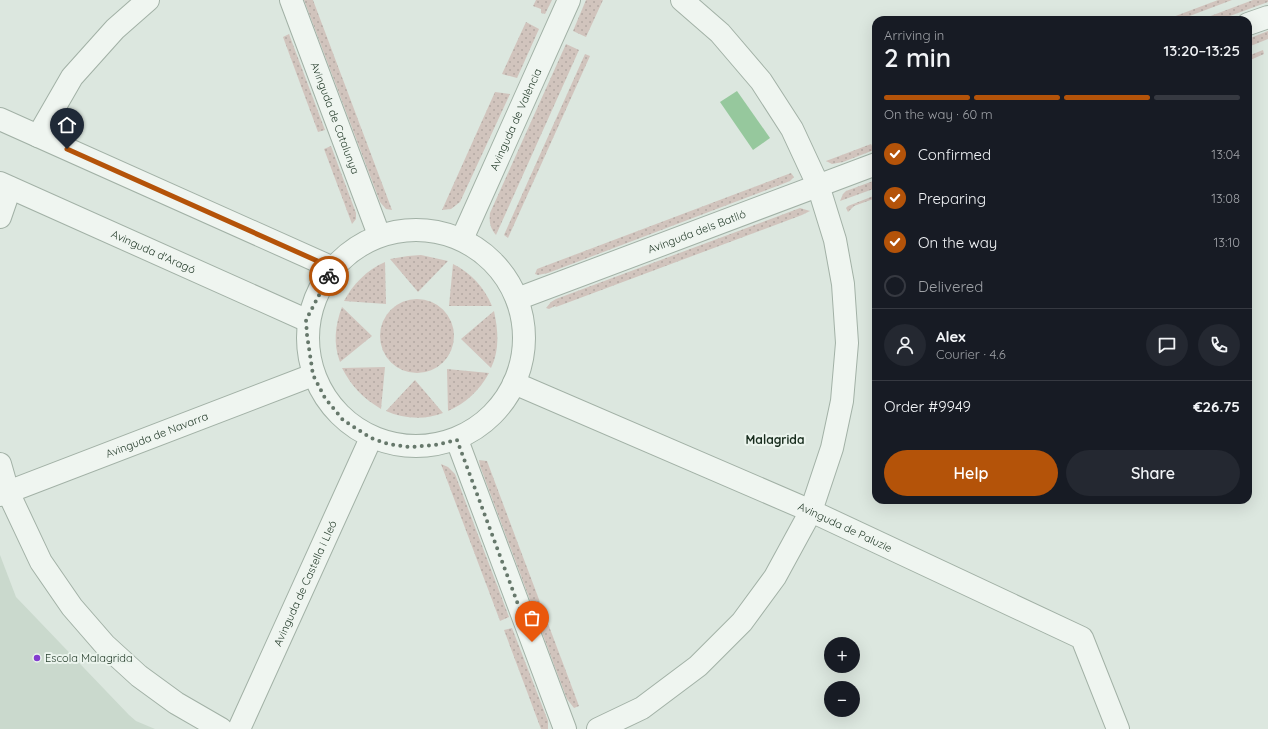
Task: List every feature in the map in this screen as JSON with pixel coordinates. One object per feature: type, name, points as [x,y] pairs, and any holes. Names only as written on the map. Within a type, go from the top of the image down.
[{"type":"street","points":[[38,136],[72,76],[115,29],[148,0]]},
{"type":"street","name":"Avinguda de Catalunya","points":[[291,0],[379,236]]},
{"type":"street","name":"Avinguda de València","points":[[462,239],[569,0]]},
{"type":"street","points":[[598,729],[642,708],[698,666],[742,622],[775,578],[811,512],[832,448],[842,401],[847,343],[843,284],[835,240],[818,185],[792,129],[761,81],[720,33],[682,0]]},
{"type":"street","points":[[1252,23],[1268,17]]},
{"type":"street","points":[[0,119],[333,268]]},
{"type":"street","name":"Avinguda dels Batlló","points":[[518,299],[872,165]]},
{"type":"street","points":[[0,217],[5,186]]},
{"type":"street","name":"Avinguda d'Aragó","points":[[5,186],[306,320]]},
{"type":"street","points":[[410,229],[436,231],[462,239],[487,255],[504,275],[518,299],[524,326],[523,354],[514,383],[507,398],[488,419],[479,427],[457,440],[435,445],[410,447],[388,444],[371,438],[343,420],[325,398],[313,375],[306,320],[333,268],[356,246],[379,236],[410,229]]},
{"type":"street","name":"Avinguda de Navarra","points":[[4,494],[313,375]]},
{"type":"street","name":"Avinguda de Paluzie","points":[[514,383],[811,512],[1082,638],[1118,729]]},
{"type":"street","name":"Avinguda de Castella i Lleó","points":[[239,729],[371,438]]},
{"type":"street","points":[[457,440],[565,729]]},
{"type":"street","points":[[0,464],[4,494],[41,562],[72,607],[105,645],[139,676],[176,703],[221,729]]},
{"type":"shaded area","points":[[304,0],[313,0],[392,210],[386,209],[380,202]]},
{"type":"shaded area","points":[[536,0],[552,0],[545,14],[541,13],[541,9],[533,6]]},
{"type":"shaded area","points":[[586,0],[603,0],[586,37],[573,31]]},
{"type":"shaded area","points":[[1218,0],[1232,0],[1190,16],[1176,16]]},
{"type":"shaded area","points":[[1253,0],[1268,0],[1268,2],[1230,16],[1211,16]]},
{"type":"shaded area","points":[[526,22],[539,29],[517,78],[502,74]]},
{"type":"shaded area","points":[[1268,31],[1268,39],[1252,45],[1252,37]]},
{"type":"shaded area","points":[[289,34],[325,130],[318,132],[283,37]]},
{"type":"shaded area","points":[[566,44],[579,50],[496,235],[490,225],[490,213]]},
{"type":"shaded area","points":[[1263,50],[1264,54],[1252,59],[1252,54]]},
{"type":"shaded area","points":[[585,54],[590,56],[508,238],[504,235]]},
{"type":"shaded area","points":[[737,91],[770,138],[753,150],[720,102]]},
{"type":"shaded area","points":[[495,92],[510,94],[460,202],[451,209],[442,210]]},
{"type":"shaded area","points":[[871,144],[872,146],[872,151],[843,162],[832,164],[826,161]]},
{"type":"shaded area","points":[[331,146],[356,213],[356,219],[352,224],[324,149]]},
{"type":"shaded area","points":[[791,173],[794,177],[790,181],[780,185],[548,273],[538,275],[535,274],[537,269]]},
{"type":"shaded area","points":[[872,181],[872,189],[840,201],[846,191]]},
{"type":"shaded area","points":[[872,197],[872,199],[854,206],[848,212],[846,208]]},
{"type":"shaded area","points":[[800,208],[810,211],[556,307],[555,306],[549,309],[546,308],[556,299]]},
{"type":"shaded area","points":[[421,255],[448,261],[418,292],[390,259]]},
{"type":"shaded area","points":[[385,262],[386,304],[344,301],[366,273]]},
{"type":"shaded area","points":[[453,264],[466,272],[476,281],[489,299],[492,306],[449,306]]},
{"type":"shaded area","points":[[417,299],[438,305],[448,315],[454,336],[448,357],[438,367],[417,373],[396,367],[386,357],[380,336],[386,315],[396,305]]},
{"type":"shaded area","points":[[342,307],[372,336],[340,362],[336,348],[336,328]]},
{"type":"shaded area","points":[[494,311],[497,347],[491,368],[461,339]]},
{"type":"shaded area","points":[[385,367],[381,409],[358,392],[342,368]]},
{"type":"shaded area","points":[[447,369],[489,373],[472,396],[448,411]]},
{"type":"shaded area","points":[[415,380],[443,413],[429,417],[414,418],[400,416],[386,411]]},
{"type":"shaded area","points":[[479,460],[487,461],[579,706],[574,708],[567,699],[562,686]]},
{"type":"shaded area","points":[[441,464],[448,467],[455,474],[509,617],[500,621]]},
{"type":"shaded area","name":"Escola Malagrida","points":[[0,555],[16,597],[129,715],[136,721],[155,729],[0,729]]},
{"type":"shaded area","points":[[512,628],[548,721],[548,729],[541,729],[504,630]]},
{"type":"way so far","points":[[329,276],[306,320],[313,375],[325,398],[343,420],[371,438],[388,444],[410,447],[435,445],[457,440],[532,642]]},
{"type":"place","name":"Escola Malagrida","points":[[37,658]]},
{"type":"district","name":"Malagrida","points":[[775,439]]},
{"type":"route","points":[[67,149],[333,268],[329,276]]}]
